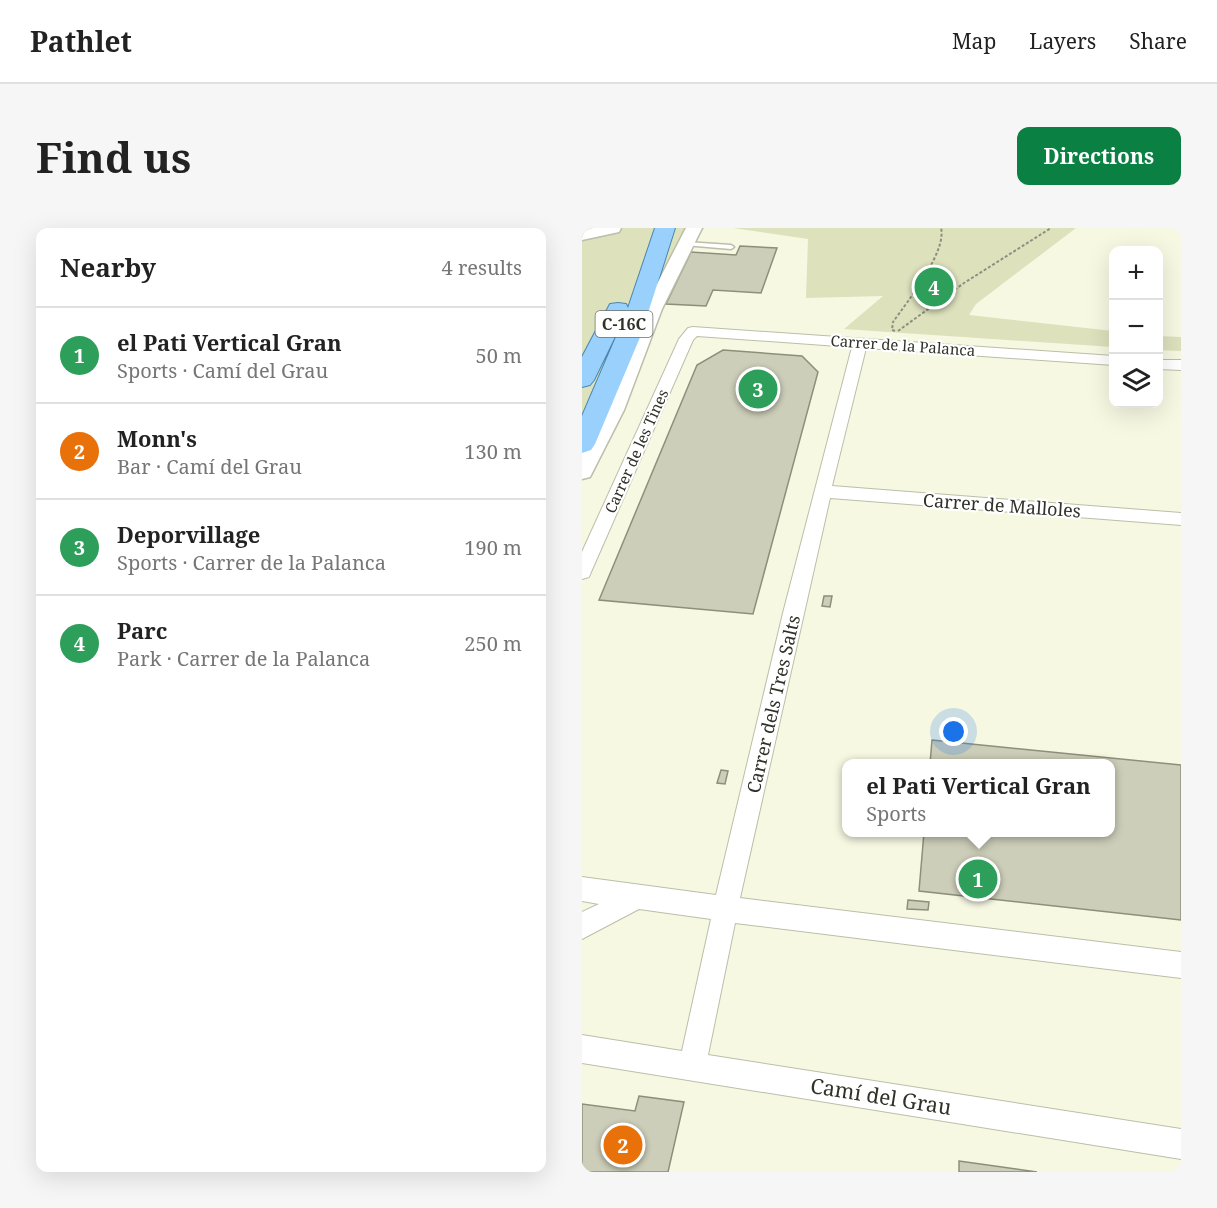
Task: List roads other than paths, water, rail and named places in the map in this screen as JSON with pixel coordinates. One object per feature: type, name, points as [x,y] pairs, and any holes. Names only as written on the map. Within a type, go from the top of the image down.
[{"type":"main road","points":[[582,235],[613,228]]},
{"type":"main road","name":"C-16C","points":[[582,380],[614,321],[648,228]]},
{"type":"main road","name":"C-16C","points":[[582,416],[625,322],[657,228]]},
{"type":"main road","points":[[582,444],[630,335],[665,228]]},
{"type":"main road","points":[[582,471],[613,410],[653,309],[690,236]]},
{"type":"street","name":"Carrer de la Palanca","points":[[693,331],[1109,360]]},
{"type":"street","name":"Carrer de les Tines","points":[[582,572],[686,339],[693,331]]},
{"type":"street","name":"Carrer dels Tres Salts","points":[[692,1067],[725,909],[822,491],[860,343]]},
{"type":"street","points":[[1163,364],[1181,365]]},
{"type":"street","name":"Carrer de Malloles","points":[[822,491],[1181,519]]},
{"type":"street","points":[[582,889],[725,909],[1181,965]]},
{"type":"street","points":[[582,926],[637,897]]},
{"type":"street","name":"Camí del Grau","points":[[582,1049],[1181,1143]]},
{"type":"lane","points":[[690,236],[731,247]]},
{"type":"place","name":"Parc","points":[[934,287]]},
{"type":"place","name":"Deporvillage","points":[[758,389]]},
{"type":"place","name":"el Pati Vertical Gran","points":[[978,879]]},
{"type":"place","name":"Monn's","points":[[623,1145]]}]
